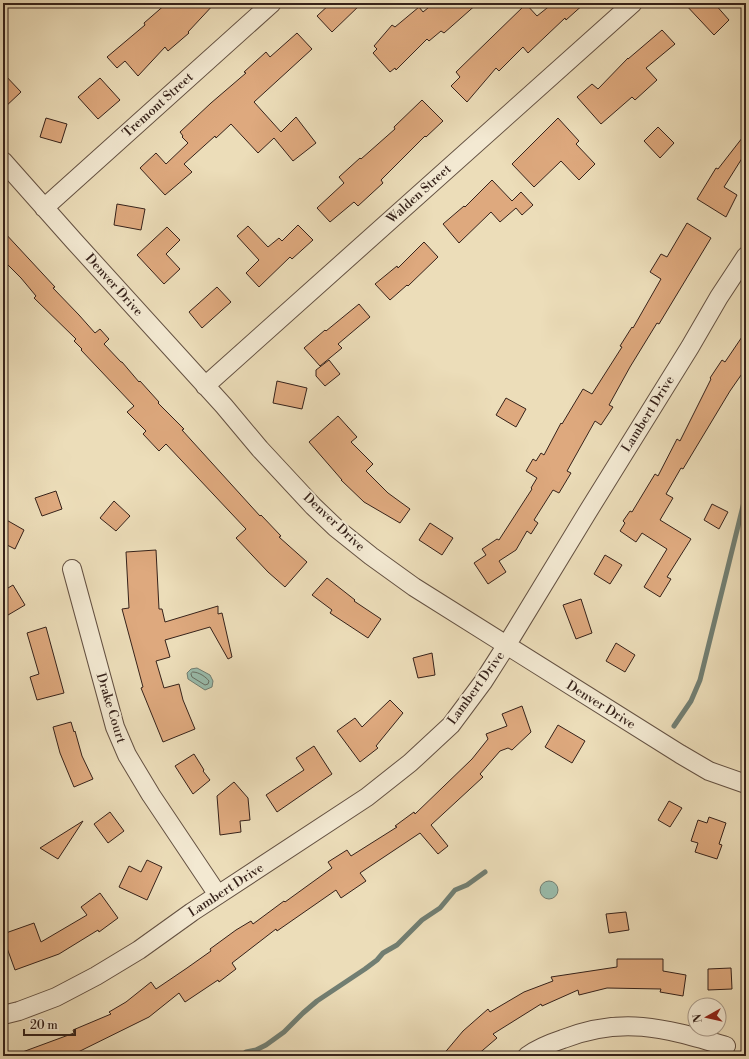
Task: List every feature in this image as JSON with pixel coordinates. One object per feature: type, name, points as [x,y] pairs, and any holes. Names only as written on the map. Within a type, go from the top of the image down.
[{"type":"street","name":"Tremont Street","points":[[44,208],[272,3]]},
{"type":"street","name":"Walden Street","points":[[205,386],[633,3]]},
{"type":"street","name":"Denver Drive","points":[[3,161],[260,449],[313,506],[336,528],[370,556],[414,587],[506,646],[709,771],[746,784]]},
{"type":"street","name":"Lambert Drive","points":[[3,1015],[19,1011],[56,997],[96,976],[139,950],[192,912],[367,797],[410,763],[451,725],[483,682],[506,646],[690,347],[719,297],[746,256]]},
{"type":"street","name":"Drake Court","points":[[72,569],[115,727],[127,755],[151,795],[218,895]]},
{"type":"street","points":[[527,1056],[546,1045],[571,1036],[603,1027],[622,1025],[654,1028],[680,1033],[726,1046]]},
{"type":"water","points":[[197,668],[210,675],[213,681],[212,687],[205,690],[188,679],[187,673],[191,669]]},
{"type":"water","points":[[549,881],[555,884],[558,890],[555,896],[549,899],[543,896],[540,890],[543,884]]},
{"type":"building","points":[[167,3],[215,3],[188,32],[189,33],[168,51],[165,47],[138,76],[125,61],[117,68],[107,57],[145,25],[144,23]]},
{"type":"building","points":[[331,3],[362,3],[332,32],[317,16]]},
{"type":"building","points":[[434,3],[478,3],[444,33],[441,31],[429,41],[427,39],[396,70],[395,68],[390,72],[373,53],[377,49],[374,46],[392,25],[395,27],[419,7],[423,12]]},
{"type":"building","points":[[552,3],[585,3],[566,20],[565,18],[528,53],[523,47],[499,71],[496,68],[467,102],[451,86],[460,77],[456,72],[526,4],[537,16]]},
{"type":"building","points":[[684,3],[714,3],[729,20],[714,35]]},
{"type":"building","points":[[662,30],[675,44],[646,68],[657,80],[635,100],[632,97],[601,124],[577,97],[592,84],[598,89],[628,58]]},
{"type":"building","points":[[297,33],[312,49],[254,102],[281,132],[296,117],[316,143],[293,161],[274,138],[258,153],[231,124],[216,138],[215,136],[184,164],[192,172],[165,195],[140,168],[156,153],[166,164],[188,143],[182,137],[183,136],[180,132],[246,73],[244,72],[266,52],[270,57]]},
{"type":"building","points":[[3,73],[21,92],[3,109]]},
{"type":"building","points":[[100,78],[120,100],[98,119],[78,97]]},
{"type":"building","points":[[422,100],[443,121],[426,137],[425,136],[381,180],[383,183],[358,206],[354,202],[330,222],[317,208],[344,183],[339,177],[395,129],[394,127]]},
{"type":"building","points":[[46,118],[67,124],[61,143],[40,137]]},
{"type":"building","points":[[558,118],[579,141],[576,144],[595,164],[579,180],[561,161],[534,187],[512,164]]},
{"type":"building","points":[[658,127],[674,143],[660,158],[644,141]]},
{"type":"building","points":[[746,133],[746,152],[724,187],[737,195],[726,217],[697,199],[716,168],[718,169]]},
{"type":"building","points":[[492,180],[512,201],[521,192],[533,205],[522,215],[516,208],[500,222],[491,212],[459,243],[443,224],[464,206],[465,207]]},
{"type":"building","points":[[117,204],[145,209],[141,230],[114,225]]},
{"type":"building","points":[[687,223],[711,238],[659,324],[657,323],[630,367],[609,405],[613,407],[601,425],[595,421],[567,471],[571,473],[559,493],[553,490],[534,520],[538,523],[531,534],[527,531],[516,550],[499,561],[506,572],[488,584],[474,563],[486,555],[482,549],[497,539],[499,540],[532,489],[531,488],[537,478],[526,471],[533,459],[536,461],[541,453],[544,455],[561,423],[562,424],[583,389],[592,394],[622,347],[620,346],[632,327],[633,328],[661,279],[650,272],[661,254],[667,257]]},
{"type":"building","points":[[298,225],[313,240],[292,259],[290,257],[259,287],[246,273],[259,260],[237,236],[248,226],[268,247],[279,238],[282,241]]},
{"type":"building","points":[[167,227],[180,240],[166,254],[180,269],[164,284],[137,255]]},
{"type":"building","points":[[3,231],[95,333],[100,329],[109,339],[104,344],[184,429],[182,430],[260,516],[261,515],[281,536],[279,537],[307,562],[285,587],[268,572],[236,538],[246,529],[166,444],[159,451],[143,434],[146,431],[127,412],[134,406],[81,350],[82,349],[74,341],[76,339],[34,298],[36,296],[3,260]]},
{"type":"building","points":[[424,242],[438,257],[408,286],[407,285],[390,300],[375,284],[397,266],[398,268]]},
{"type":"building","points":[[217,287],[231,302],[202,328],[189,312]]},
{"type":"building","points":[[359,304],[370,317],[338,344],[342,348],[320,366],[304,348]]},
{"type":"building","points":[[746,331],[746,368],[730,391],[683,469],[681,468],[666,494],[673,498],[660,520],[691,539],[667,577],[671,579],[660,597],[644,587],[667,549],[642,533],[636,542],[620,531],[625,523],[623,521],[630,511],[632,512],[655,474],[658,476],[677,439],[680,441],[711,379],[710,378],[722,360],[725,362]]},
{"type":"building","points":[[329,360],[340,374],[325,386],[316,376],[316,370]]},
{"type":"building","points":[[277,381],[307,388],[302,409],[273,403]]},
{"type":"building","points":[[506,398],[526,409],[516,427],[496,415]]},
{"type":"building","points":[[338,416],[357,437],[351,442],[373,464],[366,471],[388,493],[410,509],[400,523],[364,502],[341,480],[309,442]]},
{"type":"building","points":[[56,491],[62,509],[42,516],[35,498]]},
{"type":"building","points":[[114,501],[130,516],[116,531],[100,518]]},
{"type":"building","points":[[712,504],[728,512],[719,529],[704,520]]},
{"type":"building","points":[[3,518],[24,530],[15,549],[3,543]]},
{"type":"building","points":[[430,523],[453,538],[442,555],[419,540]]},
{"type":"building","points":[[156,550],[159,609],[162,609],[165,622],[218,606],[218,614],[222,613],[232,657],[228,659],[210,627],[165,640],[170,657],[156,661],[164,688],[179,684],[183,700],[195,729],[163,742],[141,688],[143,687],[122,609],[129,608],[126,552]]},
{"type":"building","points":[[605,555],[622,565],[610,584],[594,574]]},
{"type":"building","points":[[327,578],[355,600],[354,601],[381,619],[368,638],[330,613],[332,610],[312,595]]},
{"type":"building","points":[[13,585],[25,605],[3,618],[3,591]]},
{"type":"building","points":[[581,599],[592,633],[576,639],[563,605]]},
{"type":"building","points":[[46,627],[64,693],[37,700],[30,677],[39,674],[27,633]]},
{"type":"building","points":[[616,643],[635,655],[625,672],[606,661]]},
{"type":"building","points":[[432,653],[435,675],[418,678],[413,658]]},
{"type":"building","points":[[390,700],[403,713],[376,746],[378,748],[360,762],[337,731],[355,718],[362,727]]},
{"type":"building","points":[[522,706],[531,732],[512,750],[508,748],[500,751],[480,774],[483,777],[431,825],[448,846],[438,854],[420,833],[360,873],[366,881],[341,898],[336,890],[277,931],[276,929],[232,963],[236,969],[219,982],[218,980],[185,1002],[179,993],[149,1017],[70,1056],[17,1056],[17,1054],[74,1033],[73,1030],[111,1014],[109,1012],[126,1002],[151,982],[156,989],[211,951],[210,949],[236,930],[251,921],[253,924],[332,868],[328,862],[347,850],[351,856],[397,827],[395,826],[414,812],[415,814],[472,759],[488,739],[486,734],[507,726],[502,714]]},
{"type":"building","points":[[71,722],[82,756],[93,779],[74,787],[60,753],[53,727]]},
{"type":"building","points":[[558,725],[585,741],[572,763],[545,747]]},
{"type":"building","points":[[314,746],[332,774],[277,812],[266,795],[304,770],[296,758]]},
{"type":"building","points":[[194,754],[204,770],[203,771],[210,780],[193,794],[175,766]]},
{"type":"building","points":[[234,782],[248,798],[250,820],[240,821],[241,832],[220,835],[217,796]]},
{"type":"building","points":[[669,801],[682,808],[670,827],[658,820]]},
{"type":"building","points":[[110,812],[124,831],[108,843],[94,824]]},
{"type":"building","points":[[709,817],[726,823],[719,844],[722,845],[717,859],[695,852],[698,843],[691,841],[698,820],[707,823]]},
{"type":"building","points":[[83,821],[58,859],[40,848]]},
{"type":"building","points":[[147,860],[162,867],[147,900],[119,887],[129,866],[141,872]]},
{"type":"building","points":[[100,893],[118,918],[99,932],[98,930],[59,954],[15,970],[3,934],[34,923],[41,942],[87,915],[81,907]]},
{"type":"building","points":[[626,912],[629,930],[609,933],[606,914]]},
{"type":"building","points":[[617,959],[663,959],[663,971],[686,975],[683,996],[660,992],[661,989],[607,988],[579,995],[578,990],[542,1006],[541,1004],[493,1034],[497,1038],[476,1056],[442,1056],[463,1031],[488,1009],[490,1012],[524,992],[553,981],[551,977],[617,967]]},
{"type":"building","points":[[731,968],[732,989],[708,990],[708,969]]},
{"type":"waterway","points":[[674,726],[691,701],[700,680],[746,494]]},
{"type":"waterway","points":[[241,1056],[246,1052],[256,1050],[266,1045],[284,1032],[317,1001],[365,969],[377,960],[383,953],[397,945],[422,920],[440,908],[455,890],[467,885],[485,872]]}]
